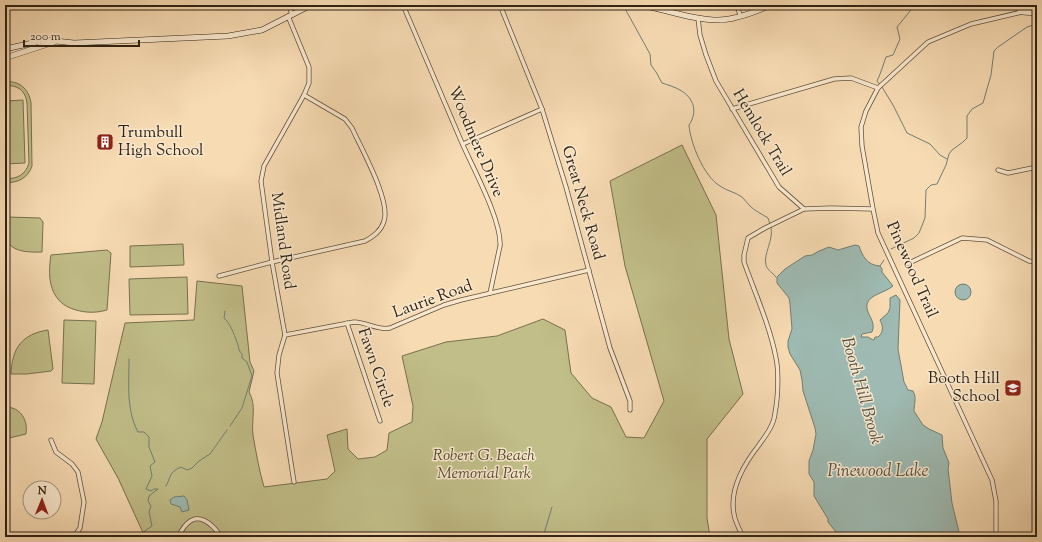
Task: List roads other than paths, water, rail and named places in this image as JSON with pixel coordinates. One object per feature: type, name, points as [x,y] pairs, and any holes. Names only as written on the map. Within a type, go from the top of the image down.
[{"type":"street","name":"Midland Road","points":[[289,5],[290,15],[309,67],[309,83],[304,95],[264,166],[261,181],[272,262],[285,334],[279,355],[277,373],[294,482]]},
{"type":"street","points":[[13,55],[8,48],[46,40],[74,43],[228,36],[262,30],[311,5]]},
{"type":"street","name":"Woodmere Drive","points":[[403,5],[499,231],[500,239],[490,293]]},
{"type":"street","name":"Great Neck Road","points":[[500,5],[542,110],[589,270],[610,348],[630,401],[630,410]]},
{"type":"street","points":[[642,5],[698,18],[719,20],[740,16],[771,5]]},
{"type":"street","points":[[737,5],[740,16]]},
{"type":"street","points":[[1016,5],[1022,12]]},
{"type":"street","name":"Pinewood Trail","points":[[996,537],[996,501],[992,480],[878,233],[862,146],[861,127],[866,111],[880,86],[928,42],[971,24],[1022,12],[1037,13]]},
{"type":"street","name":"Hemlock Trail","points":[[698,18],[700,35],[716,81],[779,187],[804,209]]},
{"type":"street","points":[[5,58],[54,42]]},
{"type":"street","points":[[732,109],[834,79],[851,78],[880,86]]},
{"type":"street","points":[[220,276],[272,262],[366,241],[376,234],[384,220],[386,208],[383,195],[352,128],[345,119],[304,95]]},
{"type":"street","points":[[462,144],[542,110]]},
{"type":"street","points":[[998,170],[1008,173],[1037,167]]},
{"type":"street","points":[[743,537],[734,516],[734,492],[740,475],[752,454],[771,427],[775,414],[777,367],[769,333],[744,262],[748,238],[804,209],[873,209]]},
{"type":"street","points":[[907,264],[962,238],[987,240],[1030,261],[1037,262]]},
{"type":"street","name":"Laurie Road","points":[[285,334],[357,322],[366,322],[383,329],[390,328],[444,306],[490,293],[589,270]]},
{"type":"street","name":"Fawn Circle","points":[[347,323],[380,421]]},
{"type":"street","points":[[51,440],[56,452],[72,464],[78,472],[84,502],[80,528],[74,537]]},
{"type":"street","points":[[178,537],[187,523],[192,520],[203,520],[208,522],[222,537]]},
{"type":"water","name":"Pinewood Lake","points":[[855,245],[859,246],[866,260],[872,264],[880,266],[882,272],[893,286],[871,298],[867,304],[873,328],[872,332],[862,334],[861,337],[868,337],[874,340],[875,337],[880,335],[882,324],[880,320],[888,313],[890,308],[890,298],[896,295],[900,300],[898,349],[904,382],[908,390],[913,391],[915,399],[914,411],[923,425],[942,435],[943,448],[949,463],[948,469],[952,503],[959,532],[958,537],[840,537],[828,522],[828,519],[814,496],[814,482],[809,474],[809,461],[816,434],[815,428],[803,391],[800,370],[790,354],[788,347],[788,341],[792,329],[789,298],[777,283],[777,277],[785,269],[805,256],[812,255],[829,247],[838,250]]},
{"type":"water","points":[[963,284],[970,289],[971,292],[966,299],[963,300],[956,295],[955,292],[960,285]]},
{"type":"water","points":[[184,496],[187,500],[189,510],[182,512],[180,507],[171,504],[170,500],[174,497]]},
{"type":"waterway","name":"Booth Hill Brook","points":[[623,5],[650,54],[651,65],[662,83],[685,93],[691,101],[694,110],[692,120],[689,125],[690,132],[695,149],[703,167],[714,181],[725,189],[742,197],[752,208],[768,218],[770,224]]},
{"type":"waterway","points":[[880,85],[877,81],[886,57],[893,55],[900,39],[897,27],[915,5]]},
{"type":"waterway","points":[[891,249],[914,238],[919,233],[925,218],[926,190],[931,185],[937,184],[946,165],[949,154],[967,138],[967,116],[972,109],[983,103],[991,75],[994,51],[1027,27],[1037,24]]},
{"type":"waterway","points":[[882,87],[907,133],[930,144],[940,155],[947,159]]},
{"type":"waterway","name":"Booth Hill Brook","points":[[771,227],[772,232],[765,261],[768,268],[776,277]]},
{"type":"waterway","points":[[880,266],[884,260]]},
{"type":"waterway","points":[[225,311],[224,318],[232,329],[239,350],[242,354],[242,358],[247,362],[252,376],[242,408],[230,426]]},
{"type":"waterway","points":[[129,359],[129,396],[134,424],[138,432],[144,432],[149,437],[149,447],[155,462],[150,466],[152,476],[146,489],[151,491],[158,489],[149,496],[148,501],[151,506],[149,512],[152,526],[136,537]]},
{"type":"waterway","points":[[166,486],[174,471],[181,467],[187,470],[192,468],[199,461],[210,454],[227,430]]},
{"type":"waterway","points":[[543,537],[552,507]]},
{"type":"place","name":"Trumbull High School","points":[[105,142]]},
{"type":"place","name":"Booth Hill School","points":[[1013,388]]},
{"type":"park label","name":"Robert G. Beach Memorial Park","points":[[484,465]]}]
